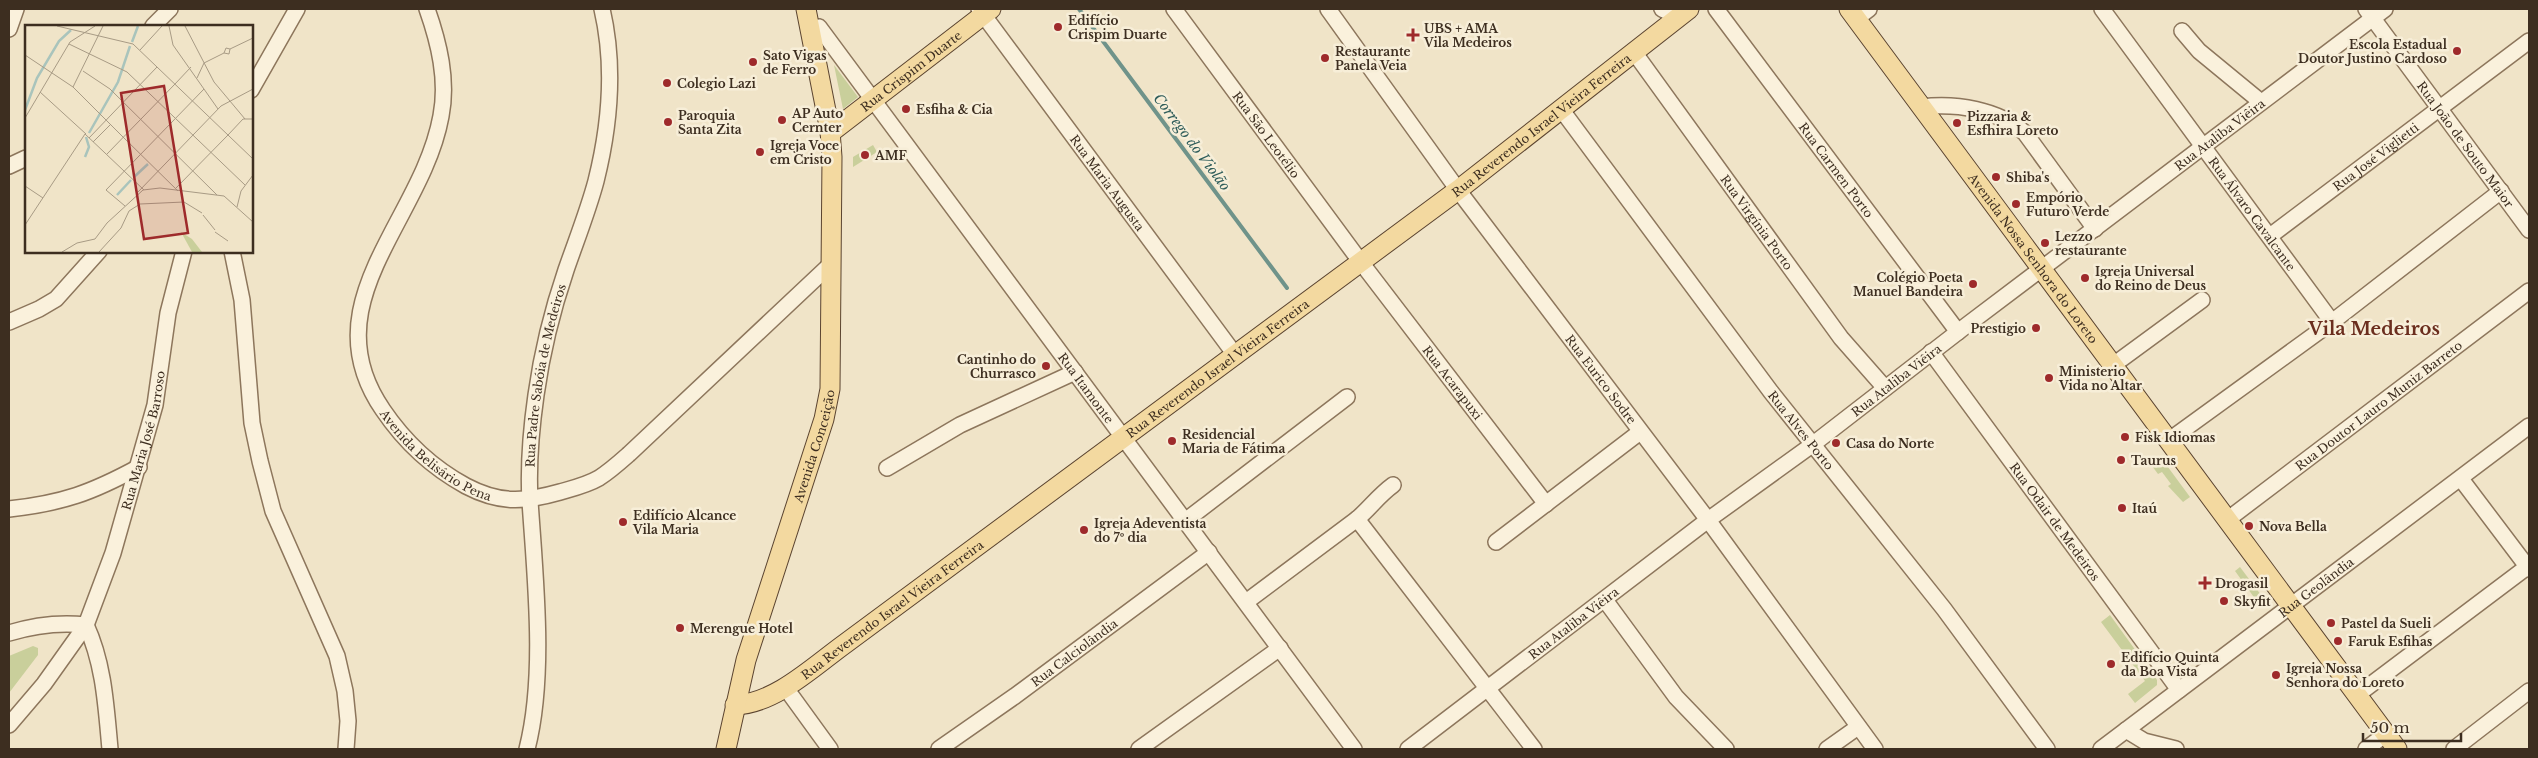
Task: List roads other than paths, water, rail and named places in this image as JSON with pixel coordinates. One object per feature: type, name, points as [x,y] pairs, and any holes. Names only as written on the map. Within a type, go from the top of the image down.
[{"type":"main road","name":"Avenida Conceição","points":[[806,9],[819,27],[835,110],[835,119],[830,132]]},
{"type":"main road","name":"Avenida Conceição","points":[[726,749],[746,660],[824,419],[830,389],[832,263],[830,132],[806,9]]},
{"type":"main road","name":"Rua Crispim Duarte","points":[[830,132],[985,11]]},
{"type":"main road","name":"Rua Reverendo Israel Vieira Ferreira","points":[[735,705],[761,702],[785,687],[1236,356],[1458,190],[1634,52],[1677,12]]},
{"type":"main road","name":"Avenida Nossa Senhora do Loreto","points":[[1858,12],[1921,107],[2397,749]]},
{"type":"street","points":[[9,29],[16,9]]},
{"type":"street","points":[[154,25],[170,9]]},
{"type":"street","points":[[252,88],[297,9]]},
{"type":"street","name":"Avenida Belisário Pena","points":[[426,9],[437,41],[442,66],[443,96],[441,114],[430,159],[367,284],[357,326],[356,340],[362,372],[369,391],[389,420],[435,468],[479,493],[506,500],[530,500],[584,485],[600,477],[629,454],[832,263]]},
{"type":"street","name":"Rua Padre Sabóia de Medeiros","points":[[527,749],[534,711],[536,658],[536,606],[530,500],[531,446],[544,346],[554,307],[596,182],[606,132],[610,80],[609,54],[602,9]]},
{"type":"street","name":"Rua São Leotélio","points":[[1174,9],[1360,262]]},
{"type":"street","name":"Rua Eurico Sodre","points":[[1328,9],[1458,190],[1708,520],[1875,749]]},
{"type":"street","name":"Rua Carmen Porto","points":[[1716,9],[1958,332]]},
{"type":"street","name":"Rua Ataliba Viêira","points":[[1408,749],[1708,520],[1812,445],[1931,352],[2095,229],[2261,102],[2369,14],[2385,9]]},
{"type":"street","name":"Rua Maria Augusta","points":[[985,11],[1236,356]]},
{"type":"street","name":"Rua Álvaro Cavalcante","points":[[2111,12],[2202,146],[2332,322]]},
{"type":"street","name":"Rua João de Souto Maior","points":[[2369,14],[2529,230]]},
{"type":"street","name":"Rua Itamonte","points":[[819,27],[1354,749]]},
{"type":"street","points":[[2182,31],[2199,51],[2261,102]]},
{"type":"street","name":"Rua José Viglietti","points":[[2270,236],[2529,41]]},
{"type":"street","name":"Rua Virgínia Porto","points":[[1634,52],[1841,338],[1885,388]]},
{"type":"street","points":[[1921,107],[1939,105],[1969,108],[2000,118],[2017,126],[2025,133],[2095,229]]},
{"type":"street","name":"Rua Alves Porto","points":[[1561,109],[1812,445],[1944,609],[2047,749]]},
{"type":"street","points":[[9,166],[25,158]]},
{"type":"street","points":[[2168,441],[2332,322],[2501,191]]},
{"type":"street","points":[[9,322],[39,309],[56,299],[98,252]]},
{"type":"street","name":"Rua Maria José Barroso","points":[[9,725],[44,684],[86,625],[113,553],[155,406],[168,313],[184,252]]},
{"type":"street","points":[[232,252],[242,300],[252,423],[260,461],[273,511],[337,656],[345,691],[348,721],[346,749]]},
{"type":"street","name":"Rua Acarapuxi","points":[[1360,262],[1546,504]]},
{"type":"street","name":"Rua Doutor Lauro Muniz Barreto","points":[[2227,520],[2529,291]]},
{"type":"street","points":[[2112,366],[2202,300]]},
{"type":"street","name":"Rua Odair de Medeiros","points":[[1931,352],[2179,690]]},
{"type":"street","points":[[886,468],[960,425],[1075,372]]},
{"type":"street","points":[[1185,520],[1347,397]]},
{"type":"street","name":"Rua Geolândia","points":[[2101,749],[2529,426]]},
{"type":"street","points":[[1496,542],[1640,432]]},
{"type":"street","points":[[9,509],[39,506],[75,497],[102,487],[139,467]]},
{"type":"street","points":[[2357,695],[2528,568],[2461,479]]},
{"type":"street","points":[[1246,602],[1357,519],[1369,508],[1374,499],[1393,485]]},
{"type":"street","points":[[1357,519],[1534,749]]},
{"type":"street","name":"Rua Calciolândia","points":[[939,749],[1015,696],[1209,552]]},
{"type":"street","points":[[1605,600],[1676,697],[1726,749]]},
{"type":"street","points":[[9,633],[42,624],[63,622],[86,625],[95,645],[102,670],[110,749]]},
{"type":"street","points":[[1139,749],[1280,648]]},
{"type":"street","points":[[785,687],[830,749]]},
{"type":"street","points":[[2454,749],[2529,691]]},
{"type":"street","points":[[1828,749],[1858,726]]},
{"type":"street","points":[[2126,730],[2144,741],[2176,749]]},
{"type":"street","points":[[2366,749],[2386,734]]},
{"type":"waterway","name":"Corrego do Violão","points":[[1079,9],[1287,288]]},
{"type":"place","name":"Edifício Crispim Duarte","points":[[1058,27]]},
{"type":"place","name":"UBS + AMA Vila Medeiros","points":[[1413,35]]},
{"type":"place","name":"Escola Estadual Doutor Justino Cardoso","points":[[2457,51]]},
{"type":"place","name":"Restaurante Panela Veia","points":[[1325,58]]},
{"type":"place","name":"Sato Vigas de Ferro","points":[[753,62]]},
{"type":"place","name":"Colegio Lazi","points":[[667,83]]},
{"type":"place","name":"Esfiha & Cia","points":[[906,109]]},
{"type":"place","name":"AP Auto Cernter","points":[[782,120]]},
{"type":"place","name":"Paroquia Santa Zita","points":[[668,122]]},
{"type":"place","name":"Pizzaria & Esfhira Loreto","points":[[1957,123]]},
{"type":"place","name":"Igreja Voce em Cristo","points":[[760,152]]},
{"type":"place","name":"AMF","points":[[865,155]]},
{"type":"place","name":"Shiba's","points":[[1996,177]]},
{"type":"place","name":"Empório Futuro Verde","points":[[2016,204]]},
{"type":"place","name":"Lezzo restaurante","points":[[2045,243]]},
{"type":"place","name":"Igreja Universal do Reino de Deus","points":[[2085,278]]},
{"type":"place","name":"Colégio Poeta Manuel Bandeira","points":[[1973,284]]},
{"type":"place","name":"Prestigio","points":[[2036,328]]},
{"type":"place","name":"Cantinho do Churrasco","points":[[1046,366]]},
{"type":"place","name":"Ministerio Vida no Altar","points":[[2049,378]]},
{"type":"place","name":"Fisk Idiomas","points":[[2125,437]]},
{"type":"place","name":"Residencial Maria de Fátima","points":[[1172,441]]},
{"type":"place","name":"Casa do Norte","points":[[1836,443]]},
{"type":"place","name":"Taurus","points":[[2121,460]]},
{"type":"place","name":"Itaú","points":[[2122,508]]},
{"type":"place","name":"Edifício Alcance Vila Maria","points":[[623,522]]},
{"type":"place","name":"Nova Bella","points":[[2249,526]]},
{"type":"place","name":"Igreja Adeventista do 7º dia","points":[[1084,530]]},
{"type":"place","name":"Drogasil","points":[[2205,583]]},
{"type":"place","name":"Skyfit","points":[[2224,601]]},
{"type":"place","name":"Pastel da Sueli","points":[[2331,623]]},
{"type":"place","name":"Merengue Hotel","points":[[680,628]]},
{"type":"place","name":"Faruk Esfihas","points":[[2338,641]]},
{"type":"place","name":"Edifício Quinta da Boa Vista","points":[[2111,664]]},
{"type":"place","name":"Igreja Nossa Senhora do Loreto","points":[[2276,675]]},
{"type":"district","name":"Vila Medeiros","points":[[2374,329]]}]
